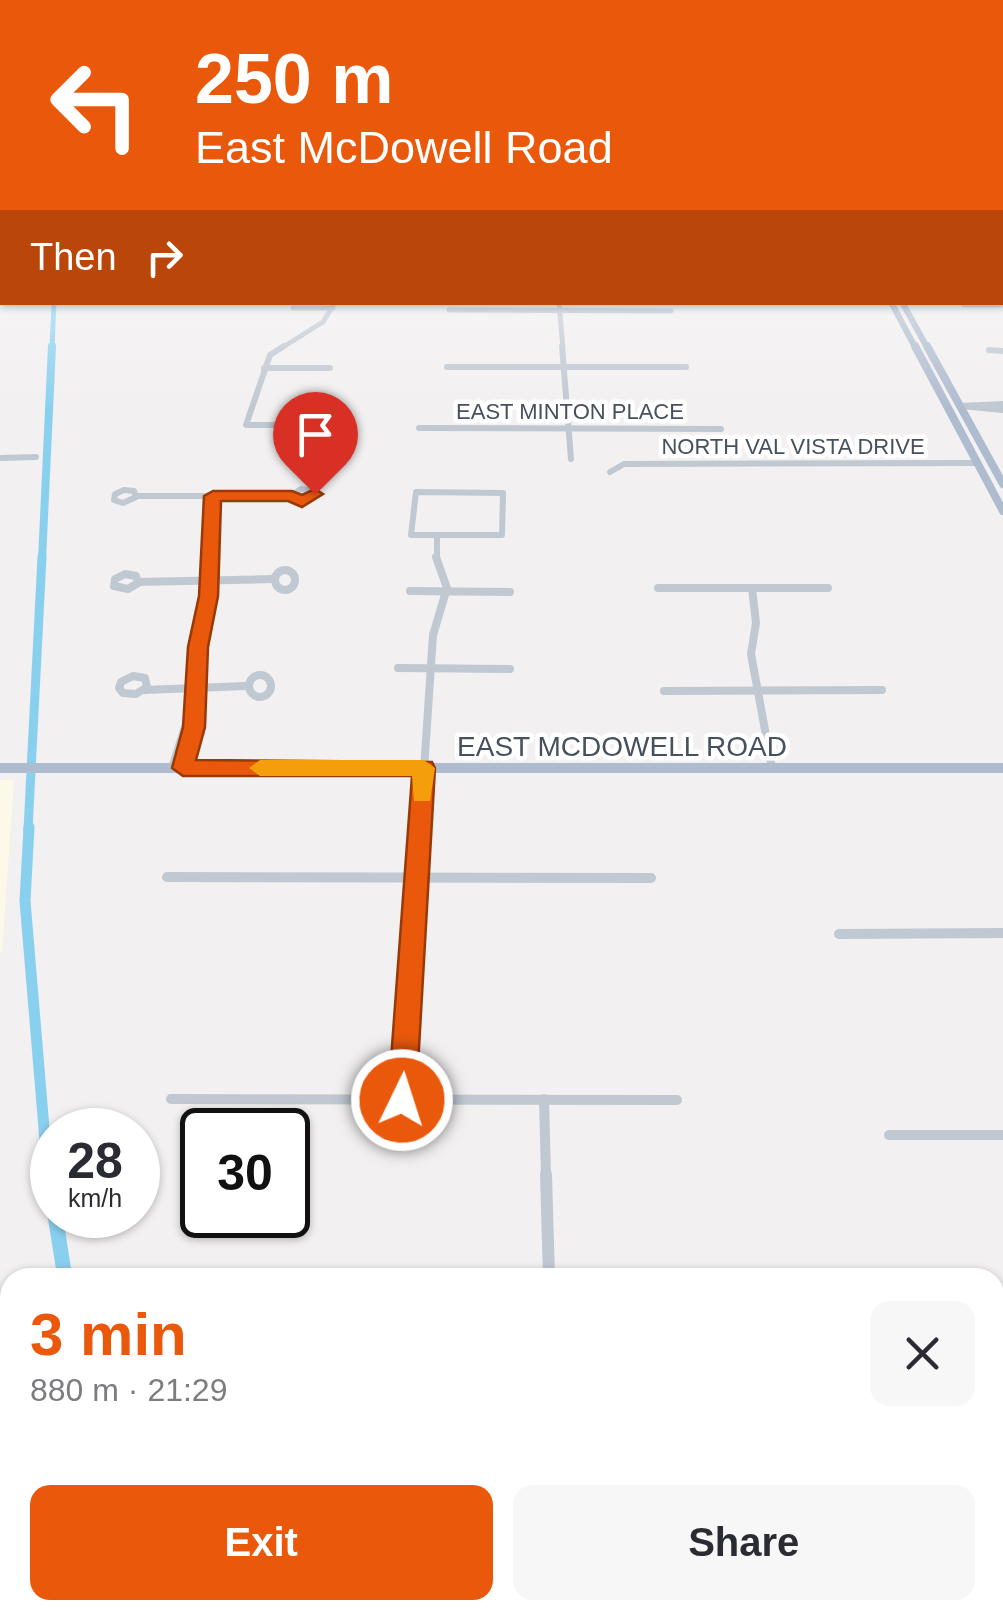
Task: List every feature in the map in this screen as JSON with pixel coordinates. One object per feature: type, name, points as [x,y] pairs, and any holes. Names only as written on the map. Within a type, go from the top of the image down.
[{"type":"main road","name":"NORTH VAL VISTA DRIVE","points":[[893,305],[1003,511]]},
{"type":"main road","points":[[904,305],[1001,480]]},
{"type":"main road","points":[[926,367],[938,367]]},
{"type":"main road","points":[[936,387],[949,387]]},
{"type":"main road","points":[[947,406],[960,406]]},
{"type":"main road","points":[[952,416],[966,416]]},
{"type":"main road","points":[[978,464],[992,464]]},
{"type":"main road","points":[[984,476],[1001,480]]},
{"type":"main road","name":"EAST MCDOWELL ROAD","points":[[0,768],[1003,768]]},
{"type":"street","points":[[448,310],[559,306],[671,311]]},
{"type":"street","points":[[559,306],[571,459]]},
{"type":"street","points":[[964,306],[1003,306]]},
{"type":"street","points":[[293,308],[333,308],[345,315]]},
{"type":"street","points":[[319,426],[246,425],[264,368],[276,349],[333,308]]},
{"type":"street","points":[[989,350],[1003,350]]},
{"type":"street","points":[[446,367],[686,367]]},
{"type":"street","points":[[264,368],[330,368]]},
{"type":"street","points":[[960,406],[1003,407]]},
{"type":"street","name":"EAST MINTON PLACE","points":[[419,428],[720,429]]},
{"type":"street","points":[[0,458],[36,457]]},
{"type":"street","name":"NORTH VAL VISTA DRIVE","points":[[610,472],[624,464],[978,464]]},
{"type":"street","points":[[416,492],[503,492],[502,535],[437,535],[410,535],[416,492]]},
{"type":"street","points":[[136,496],[292,496]]},
{"type":"street","points":[[177,768],[194,727],[213,496]]},
{"type":"street","points":[[402,1100],[430,668],[433,635],[446,591],[435,552],[437,535]]},
{"type":"street","points":[[138,582],[273,579]]},
{"type":"street","points":[[658,588],[828,588]]},
{"type":"street","points":[[752,588],[756,624],[751,654],[772,768]]},
{"type":"street","points":[[410,591],[510,592]]},
{"type":"street","points":[[398,668],[510,668]]},
{"type":"street","points":[[144,690],[246,686]]},
{"type":"street","points":[[664,691],[882,690]]},
{"type":"street","points":[[167,877],[652,878]]},
{"type":"street","points":[[839,934],[1003,934]]},
{"type":"street","points":[[171,1099],[678,1100]]},
{"type":"street","points":[[544,1100],[550,1268]]},
{"type":"street","points":[[889,1134],[1003,1134]]},
{"type":"shaded area","points":[[0,780],[14,780],[2,952],[0,952]]},
{"type":"waterway","points":[[52,349],[54,305]]},
{"type":"waterway","points":[[42,560],[52,346]]},
{"type":"waterway","points":[[28,830],[42,557]]},
{"type":"waterway","points":[[29,827],[25,901],[42,1108]]},
{"type":"waterway","points":[[59,1238],[63,1268]]},
{"type":"slow traffic","points":[[260,768],[424,768],[422,795]]},
{"type":"route","points":[[315,494],[302,502],[292,496],[213,496],[208,596],[198,647],[194,727],[183,768],[424,768],[402,1100]]}]
